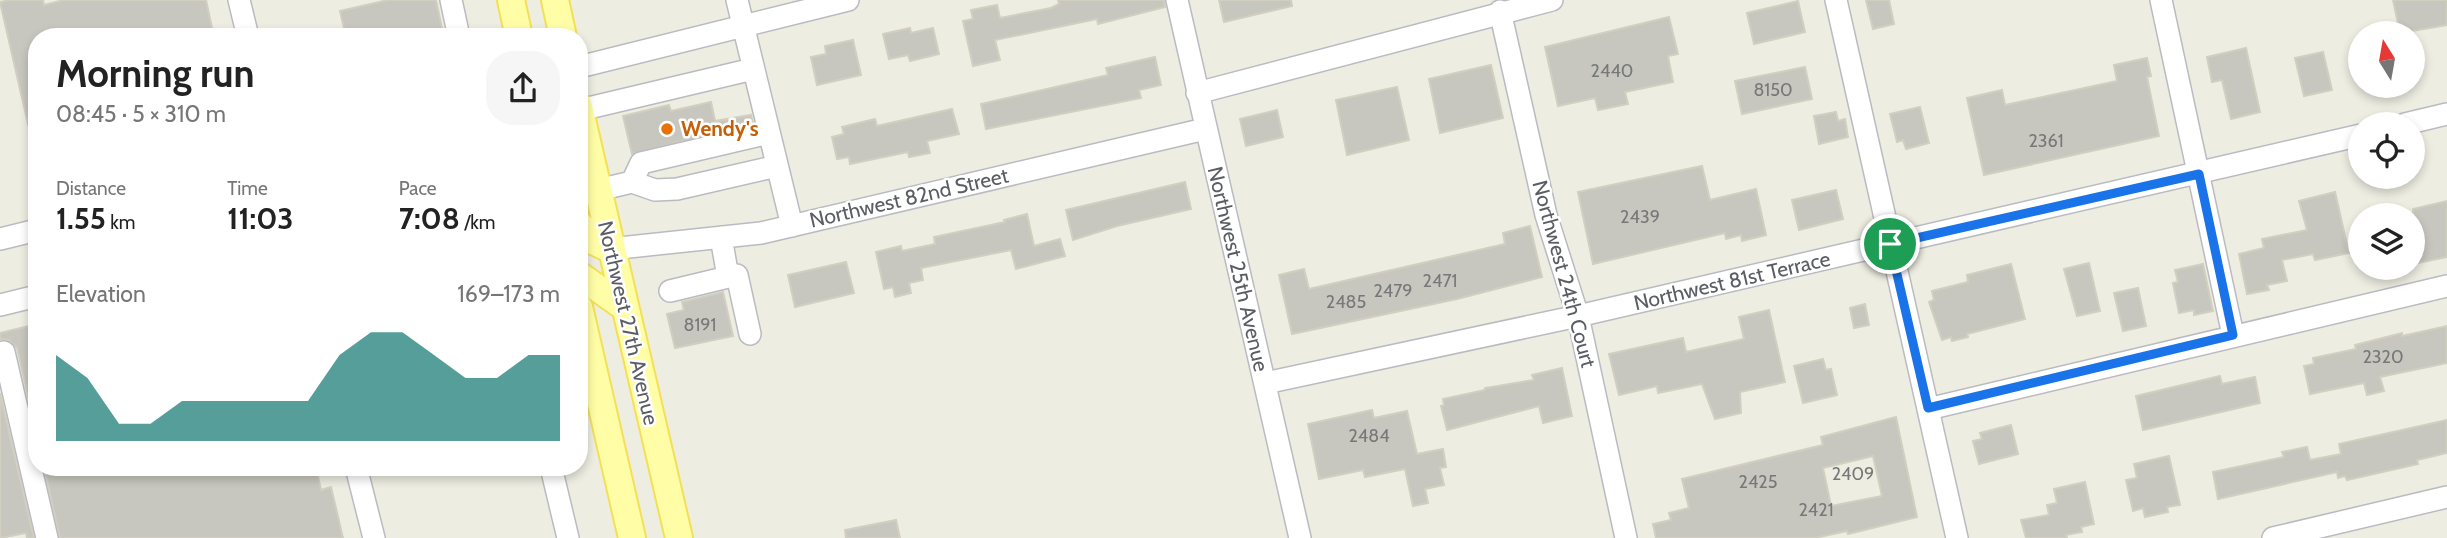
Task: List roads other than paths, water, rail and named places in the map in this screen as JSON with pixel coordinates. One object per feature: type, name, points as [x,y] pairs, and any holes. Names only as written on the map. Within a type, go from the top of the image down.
[{"type":"main road","points":[[511,0],[517,28]]},
{"type":"main road","points":[[555,0],[562,28]]},
{"type":"main road","name":"Northwest 27th Avenue","points":[[588,144],[623,306],[679,538]]},
{"type":"main road","points":[[588,235],[593,241],[610,249]]},
{"type":"main road","points":[[588,281],[623,306]]},
{"type":"main road","name":"Northwest 27th Avenue","points":[[588,346],[632,538]]},
{"type":"street","points":[[239,0],[246,28]]},
{"type":"street","points":[[451,0],[457,28]]},
{"type":"street","points":[[737,0],[792,226]]},
{"type":"street","points":[[588,65],[848,0]]},
{"type":"street","name":"Northwest 25th Avenue","points":[[1177,0],[1300,538]]},
{"type":"street","points":[[1197,93],[1500,11],[1552,0]]},
{"type":"street","points":[[1836,0],[1957,538]]},
{"type":"street","points":[[2161,0],[2233,335]]},
{"type":"street","name":"Northwest 24th Court","points":[[1500,11],[1546,215],[1578,316],[1626,538]]},
{"type":"street","points":[[588,106],[753,69]]},
{"type":"street","points":[[2425,119],[2447,114]]},
{"type":"street","name":"Northwest 82nd Street","points":[[610,249],[792,226],[1205,129]]},
{"type":"street","points":[[632,181],[640,163],[769,133]]},
{"type":"street","name":"Northwest 81st Terrace","points":[[1265,383],[1578,316],[2348,138]]},
{"type":"street","points":[[598,190],[632,181],[655,190],[677,188],[777,166]]},
{"type":"street","points":[[0,239],[28,232]]},
{"type":"street","points":[[721,237],[728,277]]},
{"type":"street","points":[[670,291],[737,275],[750,334]]},
{"type":"street","points":[[1928,408],[2447,286]]},
{"type":"street","points":[[0,305],[28,298]]},
{"type":"street","points":[[0,353],[4,352],[28,456]]},
{"type":"street","points":[[33,476],[47,538]]},
{"type":"street","points":[[358,476],[374,538]]},
{"type":"street","points":[[553,476],[568,538]]},
{"type":"street","points":[[2273,538],[2447,497]]},
{"type":"place","name":"Wendy's","points":[[667,129]]}]
